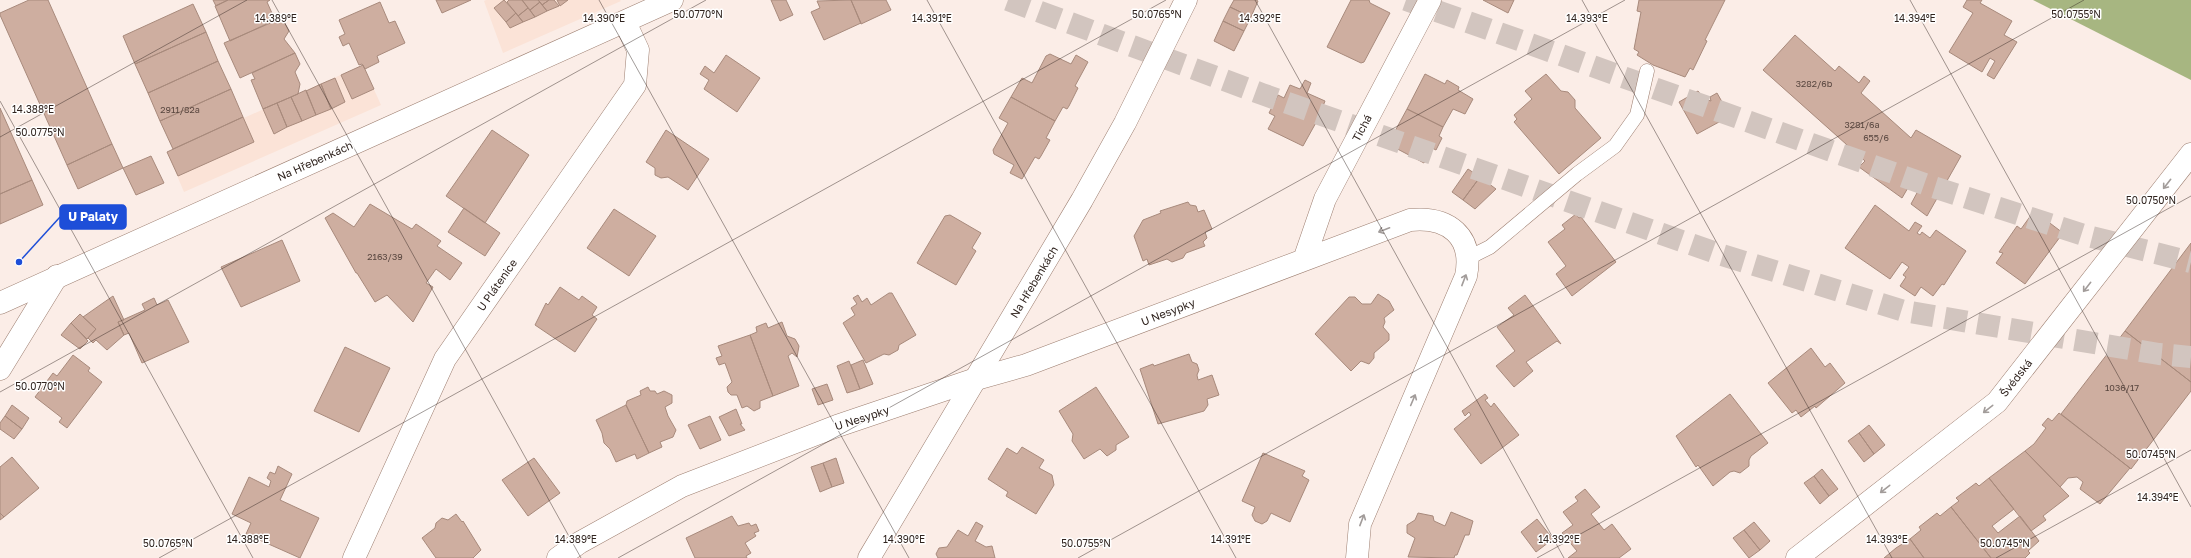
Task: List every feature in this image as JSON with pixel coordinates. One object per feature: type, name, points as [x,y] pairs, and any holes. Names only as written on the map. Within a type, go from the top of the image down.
[{"type":"street","name":"Na Hřebenkách","points":[[0,303],[672,0]]},
{"type":"street","name":"Na Hřebenkách","points":[[869,558],[974,380],[1048,259],[1126,123],[1186,0]]},
{"type":"street","name":"Tichá","points":[[1304,260],[1324,199],[1430,0]]},
{"type":"street","name":"U Plátenice","points":[[354,558],[445,360],[635,86],[638,50],[625,22]]},
{"type":"street","name":"Švédská","points":[[1797,558],[1997,402],[2191,154]]},
{"type":"street","name":"U Nesypky","points":[[558,558],[579,543],[682,486],[837,426],[974,380],[1026,365],[1410,220],[1423,219],[1441,221],[1453,230],[1462,241],[1468,258],[1466,276],[1360,524],[1357,558]]},
{"type":"street","points":[[0,369],[57,276]]},
{"type":"lane","points":[[1468,258],[1490,247],[1577,174],[1615,146],[1637,115],[1647,71]]},
{"type":"shaded area","points":[[484,1],[621,1],[503,53]]},
{"type":"shaded area","points":[[363,65],[381,105],[184,192],[167,152]]},
{"type":"green space","points":[[2033,0],[2191,0],[2191,80]]},
{"type":"building","points":[[29,0],[48,0],[112,144],[67,165],[0,15],[0,13]]},
{"type":"building","points":[[213,0],[228,0],[216,6]]},
{"type":"building","points":[[228,0],[270,0],[267,2],[275,20],[230,41],[215,6]]},
{"type":"building","points":[[436,0],[471,0],[442,13]]},
{"type":"building","points":[[504,0],[516,13],[506,22],[494,8]]},
{"type":"building","points":[[509,0],[522,0],[528,8],[518,16],[507,2]]},
{"type":"building","points":[[522,0],[538,0],[540,2],[530,10]]},
{"type":"building","points":[[538,0],[549,0],[542,5]]},
{"type":"building","points":[[549,0],[554,0],[559,6],[547,11],[542,5]]},
{"type":"building","points":[[557,0],[568,0],[560,6]]},
{"type":"building","points":[[771,0],[786,0],[793,15],[780,21]]},
{"type":"building","points":[[851,0],[861,23],[824,40],[811,12],[820,8],[817,1]]},
{"type":"building","points":[[851,0],[886,0],[891,10],[861,24]]},
{"type":"building","points":[[1234,0],[1258,1],[1251,17],[1230,7]]},
{"type":"building","points":[[1351,0],[1369,0],[1370,3],[1390,13],[1364,62],[1361,63],[1327,47]]},
{"type":"building","points":[[1483,0],[1514,0],[1508,13]]},
{"type":"building","points":[[1639,0],[1725,0],[1705,40],[1707,41],[1693,70],[1690,68],[1685,77],[1653,65],[1637,55],[1639,52],[1634,49],[1641,12],[1637,11]]},
{"type":"building","points":[[1967,0],[1982,0],[1980,3],[2012,21],[2004,35],[2017,42],[1994,79],[1987,75],[1995,61],[1990,58],[1982,72],[1949,52],[1973,13],[1963,7]]},
{"type":"building","points":[[380,2],[389,23],[395,21],[405,43],[377,56],[379,62],[365,69],[362,64],[359,65],[349,43],[343,46],[339,37],[345,34],[339,20]]},
{"type":"building","points":[[540,2],[547,11],[535,17],[530,10]]},
{"type":"building","points":[[193,4],[206,32],[135,64],[123,36]]},
{"type":"building","points":[[1230,7],[1251,17],[1244,31],[1223,21]]},
{"type":"building","points":[[528,8],[535,17],[523,22],[518,16]]},
{"type":"building","points":[[516,13],[523,22],[510,28],[506,22]]},
{"type":"building","points":[[282,18],[289,31],[284,39],[295,53],[240,78],[224,43]]},
{"type":"building","points":[[1223,21],[1244,31],[1234,51],[1214,41]]},
{"type":"building","points":[[206,32],[218,61],[148,93],[135,64]]},
{"type":"building","points":[[1795,35],[1835,71],[1839,66],[1859,83],[1864,76],[1870,81],[1861,93],[1911,138],[1916,130],[1961,156],[1927,216],[1911,204],[1918,191],[1909,186],[1902,198],[1859,167],[1865,161],[1763,70]]},
{"type":"building","points":[[295,53],[300,64],[295,72],[300,84],[298,94],[263,109],[251,80],[255,79],[252,73]]},
{"type":"building","points":[[1050,54],[1071,64],[1076,55],[1088,62],[1075,86],[1078,88],[1069,106],[1067,109],[1063,107],[1055,121],[1011,97],[1022,78],[1032,83],[1046,56]]},
{"type":"building","points":[[726,55],[760,78],[737,112],[704,89],[709,80],[700,74],[705,66],[714,73]]},
{"type":"building","points":[[218,61],[231,89],[160,121],[148,93]]},
{"type":"building","points":[[363,65],[374,89],[352,99],[341,75]]},
{"type":"building","points":[[1425,74],[1445,84],[1447,80],[1459,87],[1458,90],[1473,99],[1465,114],[1453,109],[1443,127],[1407,109]]},
{"type":"building","points":[[1546,74],[1561,91],[1568,92],[1575,100],[1575,108],[1601,138],[1559,174],[1514,122],[1517,119],[1514,115],[1532,99],[1525,91]]},
{"type":"building","points":[[335,78],[345,102],[331,109],[321,84]]},
{"type":"building","points":[[1305,80],[1311,83],[1307,93],[1325,101],[1318,119],[1303,146],[1268,129],[1275,116],[1269,113],[1278,95],[1284,98],[1290,85],[1300,89]]},
{"type":"building","points":[[321,84],[331,109],[316,115],[306,91]]},
{"type":"building","points":[[231,89],[243,117],[173,149],[160,121]]},
{"type":"building","points":[[306,90],[316,115],[302,121],[291,97]]},
{"type":"building","points":[[1698,91],[1704,99],[1711,101],[1710,97],[1717,93],[1730,116],[1697,134],[1679,102]]},
{"type":"building","points":[[291,97],[302,121],[287,127],[277,103]]},
{"type":"building","points":[[1011,97],[1055,121],[1046,138],[1050,140],[1041,156],[1039,159],[1035,157],[1022,179],[1010,173],[1014,165],[994,154],[993,150],[1008,123],[999,118]]},
{"type":"building","points":[[277,103],[287,127],[274,134],[263,109]]},
{"type":"building","points":[[0,108],[32,180],[0,194]]},
{"type":"building","points":[[1407,109],[1443,127],[1439,136],[1442,138],[1436,150],[1432,148],[1424,163],[1388,144]]},
{"type":"building","points":[[243,117],[254,142],[178,176],[167,152]]},
{"type":"building","points":[[492,130],[529,155],[485,223],[446,196]]},
{"type":"building","points":[[666,130],[709,159],[688,190],[668,177],[661,178],[655,175],[655,168],[646,162]]},
{"type":"building","points":[[112,144],[123,168],[78,189],[67,165]]},
{"type":"building","points":[[151,156],[164,183],[136,195],[123,168]]},
{"type":"building","points":[[1468,169],[1480,177],[1463,200],[1452,192]]},
{"type":"building","points":[[1480,177],[1496,189],[1475,209],[1463,200]]},
{"type":"building","points":[[32,180],[43,205],[0,224],[0,194]]},
{"type":"building","points":[[1188,202],[1190,205],[1196,206],[1198,212],[1204,210],[1212,229],[1205,232],[1207,238],[1203,242],[1205,246],[1186,253],[1183,258],[1172,262],[1167,259],[1149,265],[1147,259],[1143,261],[1134,236],[1143,220],[1161,213],[1160,211]]},
{"type":"building","points":[[370,204],[412,229],[416,224],[441,241],[437,246],[462,263],[450,280],[436,269],[426,283],[433,287],[413,322],[387,295],[375,302],[356,273],[325,218],[333,213],[354,227]]},
{"type":"building","points":[[1875,205],[1909,231],[1915,222],[1922,226],[1917,233],[1920,235],[1922,232],[1930,238],[1936,230],[1966,251],[1944,285],[1942,284],[1933,296],[1921,287],[1915,296],[1900,286],[1906,277],[1903,275],[1909,267],[1902,262],[1890,279],[1845,248]]},
{"type":"building","points":[[464,208],[500,233],[485,256],[448,232]]},
{"type":"building","points":[[614,209],[656,236],[629,276],[587,248]]},
{"type":"building","points":[[2034,211],[2063,233],[2025,284],[1996,263],[2003,253],[1999,252],[2017,226],[2021,229]]},
{"type":"building","points":[[1576,214],[1579,218],[1581,217],[1616,262],[1572,296],[1556,274],[1566,266],[1548,242],[1565,229],[1562,225]]},
{"type":"building","points":[[950,215],[981,233],[972,248],[976,251],[956,285],[917,263],[945,216]]},
{"type":"building","points":[[282,240],[300,281],[241,307],[221,267]]},
{"type":"building","points":[[2191,243],[2191,382],[2125,331]]},
{"type":"building","points":[[560,287],[579,300],[582,296],[597,307],[592,315],[597,319],[575,352],[535,325],[546,303],[548,305]]},
{"type":"building","points":[[889,293],[892,293],[916,335],[899,345],[898,350],[889,355],[884,354],[866,363],[843,323],[855,315],[851,308],[857,304],[853,298],[858,295],[862,302],[867,298],[871,305]]},
{"type":"building","points":[[1378,294],[1389,301],[1394,310],[1384,318],[1385,322],[1383,327],[1389,334],[1389,340],[1374,353],[1374,358],[1369,364],[1361,361],[1351,371],[1315,334],[1349,297],[1355,297],[1362,304],[1371,304]]},
{"type":"building","points":[[1525,295],[1561,344],[1557,341],[1526,362],[1533,371],[1514,387],[1496,366],[1515,351],[1497,327],[1514,315],[1508,308]]},
{"type":"building","points":[[113,296],[124,320],[118,322],[124,335],[107,350],[96,340],[93,343],[88,338],[96,329],[83,317]]},
{"type":"building","points":[[154,298],[157,305],[168,300],[189,342],[142,363],[129,333],[124,335],[118,322],[145,310],[142,304]]},
{"type":"building","points":[[80,314],[96,329],[87,339],[71,323]]},
{"type":"building","points":[[782,322],[787,336],[795,339],[799,346],[797,357],[792,353],[788,356],[799,386],[773,396],[750,335],[757,332],[756,327],[766,323],[768,328]]},
{"type":"building","points":[[71,323],[88,341],[80,349],[61,335]]},
{"type":"building","points":[[2125,331],[2191,382],[2191,391],[2131,469],[2061,414]]},
{"type":"building","points":[[750,335],[773,396],[760,401],[760,408],[754,411],[747,406],[742,408],[737,395],[731,395],[728,392],[727,387],[732,382],[725,363],[719,365],[716,358],[722,356],[718,346]]},
{"type":"building","points":[[345,347],[390,368],[359,432],[314,411]]},
{"type":"building","points":[[1811,348],[1825,367],[1830,363],[1845,383],[1816,408],[1815,406],[1801,417],[1796,410],[1792,413],[1768,383]]},
{"type":"building","points":[[1189,354],[1192,362],[1197,364],[1199,370],[1197,375],[1198,380],[1212,375],[1219,395],[1207,399],[1208,405],[1204,411],[1158,424],[1140,369],[1153,364],[1154,366]]},
{"type":"building","points":[[73,355],[90,368],[88,371],[102,382],[67,428],[59,422],[62,418],[35,397],[53,373],[57,376]]},
{"type":"building","points":[[863,360],[873,384],[860,389],[851,365]]},
{"type":"building","points":[[849,361],[860,389],[847,393],[837,366]]},
{"type":"building","points":[[827,384],[833,400],[818,405],[812,389]]},
{"type":"building","points":[[648,387],[650,391],[655,391],[657,394],[664,391],[672,395],[672,403],[665,407],[676,430],[673,437],[660,442],[662,447],[649,453],[626,405],[627,401],[641,395],[640,391]]},
{"type":"building","points":[[1096,387],[1129,437],[1116,445],[1116,450],[1107,456],[1100,449],[1084,459],[1072,441],[1073,434],[1059,411]]},
{"type":"building","points":[[1485,394],[1488,398],[1485,400],[1491,407],[1494,403],[1519,435],[1481,464],[1454,429],[1471,415],[1469,412],[1465,416],[1462,411]]},
{"type":"building","points":[[1730,394],[1768,443],[1751,456],[1749,466],[1740,473],[1734,471],[1730,472],[1713,486],[1698,465],[1696,467],[1676,436]]},
{"type":"building","points":[[12,405],[29,418],[22,429],[5,416]]},
{"type":"building","points":[[626,405],[649,453],[637,459],[635,454],[616,462],[610,449],[604,443],[602,433],[596,420]]},
{"type":"building","points":[[736,409],[742,424],[740,424],[745,430],[729,436],[719,417]]},
{"type":"building","points":[[2059,413],[2130,468],[2100,504],[2080,489],[2083,482],[2077,477],[2068,478],[2060,487],[2025,451],[2034,444],[2046,428],[2042,425],[2048,418],[2052,421]]},
{"type":"building","points":[[5,416],[22,429],[14,439],[0,429],[0,423]]},
{"type":"building","points":[[710,416],[721,440],[700,449],[688,425]]},
{"type":"building","points":[[1869,425],[1885,445],[1874,454],[1859,433]]},
{"type":"building","points":[[1859,433],[1874,454],[1864,462],[1848,441]]},
{"type":"building","points":[[1022,447],[1044,460],[1039,468],[1052,475],[1054,485],[1036,514],[1006,496],[1008,492],[988,479],[1007,448],[1017,454]]},
{"type":"building","points":[[2025,451],[2069,496],[2043,516],[2046,520],[2031,531],[1989,478]]},
{"type":"building","points":[[1263,453],[1305,471],[1302,476],[1309,480],[1290,522],[1271,513],[1267,521],[1262,524],[1255,521],[1252,515],[1255,507],[1242,501]]},
{"type":"building","points":[[12,457],[39,488],[4,517],[0,513],[0,467]]},
{"type":"building","points":[[534,458],[560,493],[528,516],[502,480]]},
{"type":"building","points":[[836,458],[844,483],[832,487],[823,463]]},
{"type":"building","points":[[823,463],[832,487],[820,492],[811,467]]},
{"type":"building","points":[[278,466],[292,474],[280,500],[319,518],[300,558],[246,534],[251,523],[232,514],[249,477],[269,487],[271,481],[267,478],[270,472],[275,474]]},
{"type":"building","points":[[1822,469],[1838,489],[1829,496],[1814,476]]},
{"type":"building","points":[[1814,476],[1829,496],[1820,504],[1804,483]]},
{"type":"building","points":[[1989,478],[2014,509],[1992,526],[1998,533],[2020,516],[2039,541],[2028,551],[2030,553],[2025,558],[1991,558],[1951,507],[1959,501],[1956,498],[1976,483],[1979,486]]},
{"type":"building","points":[[1585,489],[1600,507],[1591,514],[1604,530],[1612,524],[1631,549],[1619,558],[1568,558],[1577,551],[1562,533],[1573,525],[1563,512],[1578,501],[1575,497]]},
{"type":"building","points":[[1951,507],[1991,558],[1924,558],[1910,539],[1921,530],[1919,527],[1937,513],[1940,516]]},
{"type":"building","points":[[1451,512],[1473,521],[1469,535],[1465,535],[1457,555],[1455,555],[1454,558],[1408,557],[1415,538],[1407,533],[1407,525],[1415,520],[1418,513],[1433,516],[1434,521],[1445,526]]},
{"type":"building","points":[[0,513],[4,517],[0,520]]},
{"type":"building","points":[[456,514],[462,522],[463,521],[481,550],[473,558],[436,558],[422,538],[435,528],[436,523],[442,518],[448,520]]},
{"type":"building","points":[[732,516],[738,526],[749,523],[751,526],[756,524],[759,531],[754,533],[756,536],[745,543],[751,553],[746,556],[747,558],[695,558],[686,538]]},
{"type":"building","points":[[1537,519],[1553,539],[1536,552],[1521,532]]},
{"type":"building","points":[[976,522],[983,526],[975,541],[986,547],[992,546],[995,558],[938,558],[936,554],[939,548],[947,547],[958,530],[968,536]]},
{"type":"building","points":[[1754,522],[1770,541],[1760,550],[1744,530]]},
{"type":"building","points":[[1744,530],[1760,550],[1749,558],[1733,538]]},
{"type":"building","points":[[1910,539],[1924,558],[1884,558],[1896,548]]},
{"type":"tunnel","points":[[1008,0],[1262,94],[1719,254],[1904,311],[2159,354],[2191,357]]},
{"type":"tunnel","points":[[1406,0],[1930,186],[2084,235],[2191,262]]},
{"type":"place","name":"U Palaty","points":[[19,262]]}]
